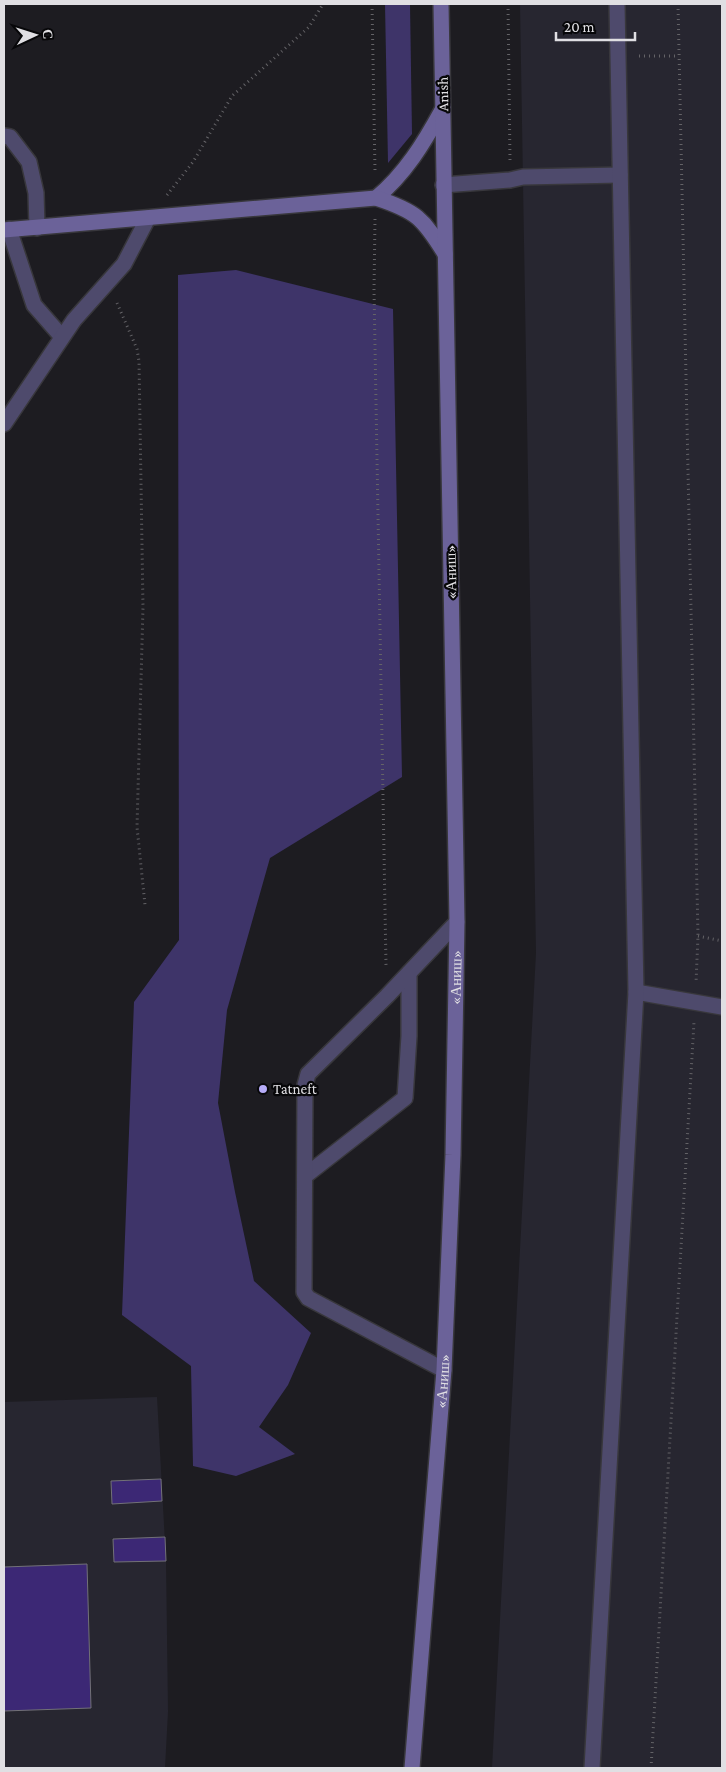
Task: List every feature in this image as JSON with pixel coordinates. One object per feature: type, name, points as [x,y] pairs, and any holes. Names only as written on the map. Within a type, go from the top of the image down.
[{"type":"main road","name":"Anish","points":[[441,4],[443,185]]},
{"type":"main road","points":[[376,198],[406,168],[425,142],[443,108]]},
{"type":"main road","name":"«Аниш»","points":[[412,1768],[444,1370],[453,1155],[457,922],[446,255],[443,185]]},
{"type":"main road","points":[[7,230],[376,198],[400,206],[417,216],[432,233],[446,255]]},
{"type":"street","points":[[592,1768],[636,992],[617,4]]},
{"type":"street","points":[[6,134],[29,162],[36,193],[37,228]]},
{"type":"street","points":[[443,185],[523,178],[620,175]]},
{"type":"street","points":[[4,424],[74,320],[124,264],[148,218]]},
{"type":"street","points":[[7,230],[34,305],[62,337]]},
{"type":"street","points":[[444,1370],[305,1295],[303,1288],[305,1085],[306,1077],[457,922]]},
{"type":"street","points":[[305,1176],[405,1098],[409,1036],[409,972]]},
{"type":"street","points":[[636,992],[722,1006]]},
{"type":"path","points":[[148,218],[193,162],[232,96],[309,27],[323,4]]},
{"type":"path","points":[[372,4],[376,198],[374,290],[387,996]]},
{"type":"path","points":[[508,4],[510,180]]},
{"type":"path","points":[[651,1768],[698,936],[678,4]]},
{"type":"path","points":[[104,287],[115,298],[137,349],[140,361],[143,607],[137,827],[145,905]]},
{"type":"path","points":[[698,936],[722,941]]},
{"type":"shaded area","points":[[385,4],[410,4],[412,134],[388,163]]},
{"type":"shaded area","points":[[520,4],[722,4],[722,1768],[492,1768],[536,953]]},
{"type":"shaded area","points":[[236,270],[393,309],[402,777],[270,858],[227,1010],[218,1103],[254,1281],[311,1333],[288,1385],[259,1427],[295,1454],[236,1476],[193,1466],[191,1366],[122,1315],[134,1002],[179,940],[178,275]]},
{"type":"shaded area","points":[[157,1397],[166,1561],[168,1712],[165,1768],[4,1768],[4,1402]]},
{"type":"building","points":[[161,1479],[162,1501],[112,1504],[111,1481]]},
{"type":"building","points":[[165,1537],[166,1561],[114,1562],[113,1539]]},
{"type":"building","points":[[87,1564],[91,1708],[4,1711],[4,1567]]},
{"type":"place","name":"Tatneft","points":[[263,1089]]}]
